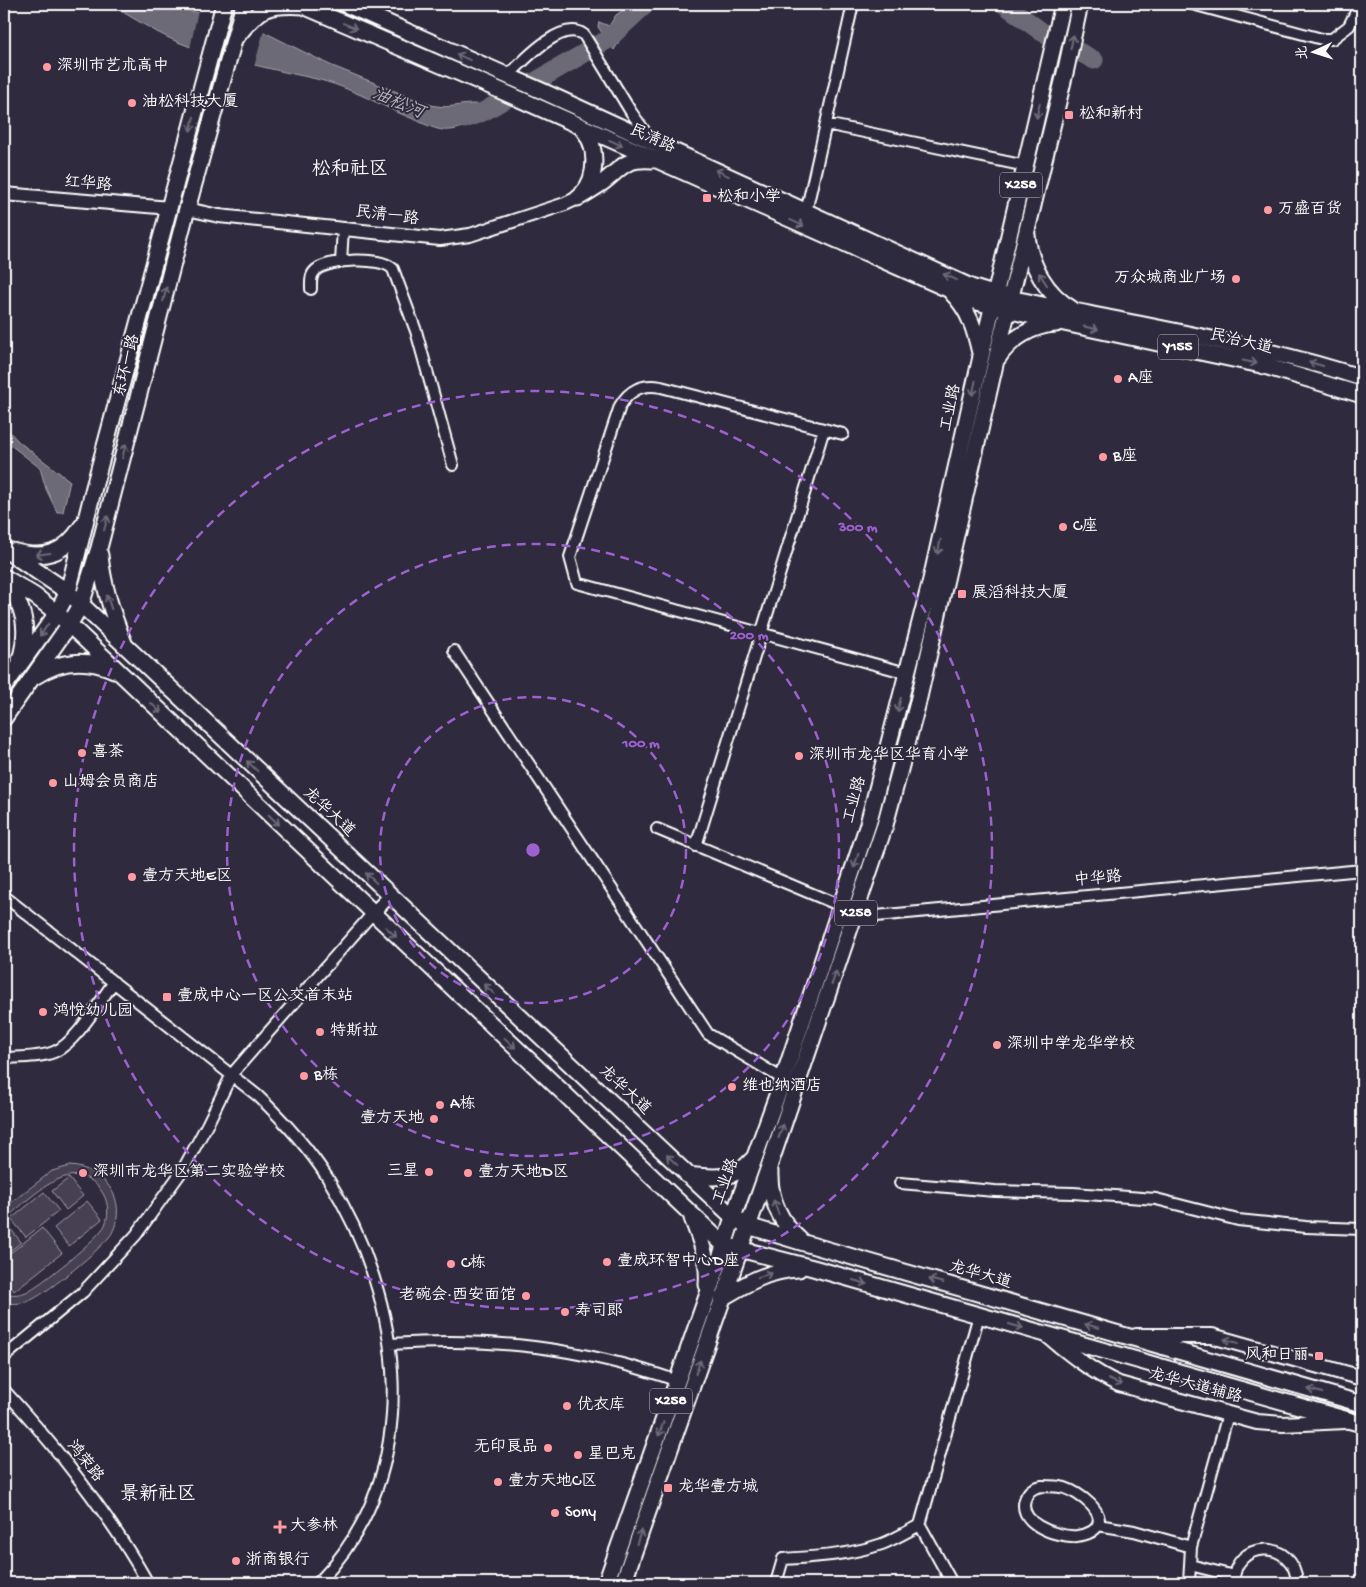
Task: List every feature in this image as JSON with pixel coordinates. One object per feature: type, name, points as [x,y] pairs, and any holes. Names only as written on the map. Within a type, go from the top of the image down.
[{"type":"main road","name":"民清路","points":[[345,4],[542,91],[971,287],[994,300]]},
{"type":"main road","name":"民清路","points":[[302,5],[490,86],[950,291],[994,300]]},
{"type":"main road","points":[[245,14],[260,11],[271,6],[302,5]]},
{"type":"main road","name":"东环一路","points":[[4,688],[57,613],[68,592],[79,536],[87,516],[170,208],[209,60],[219,8]]},
{"type":"main road","name":"工业路","points":[[606,1583],[783,1079],[868,824],[930,584],[980,358],[1062,8]]},
{"type":"main road","name":"工业路","points":[[623,1583],[771,1161],[885,825],[906,749],[1079,9]]},
{"type":"main road","name":"东环一路","points":[[4,718],[81,605],[99,548],[187,208],[234,41],[245,14]]},
{"type":"main road","points":[[578,198],[587,189],[594,164],[589,139],[581,127]]},
{"type":"main road","points":[[578,198],[600,184],[622,165],[638,160],[657,161]]},
{"type":"main road","points":[[996,361],[1003,350],[1024,334],[1037,328],[1074,318],[1040,277],[1031,256],[1027,234],[1028,225]]},
{"type":"main road","points":[[950,291],[968,314],[976,334],[980,358]]},
{"type":"main road","name":"民治大道","points":[[994,300],[1260,364],[1362,395]]},
{"type":"main road","name":"民治大道","points":[[1074,318],[1262,350],[1362,378]]},
{"type":"main road","points":[[4,549],[44,556],[62,548],[79,536]]},
{"type":"main road","points":[[99,548],[109,606],[126,647]]},
{"type":"main road","name":"龙华大道","points":[[4,549],[68,592],[733,1217],[748,1226],[804,1243],[1362,1404]]},
{"type":"main road","points":[[4,578],[35,596],[57,613],[372,914],[724,1245],[813,1268],[1356,1422]]},
{"type":"main road","points":[[4,578],[23,611],[25,624],[23,651],[17,669]]},
{"type":"main road","points":[[31,679],[39,673],[62,663],[76,662],[102,666],[121,674]]},
{"type":"main road","points":[[687,1175],[728,1176],[746,1166],[756,1156]]},
{"type":"main road","points":[[771,1161],[771,1188],[775,1205],[789,1229],[804,1243]]},
{"type":"main road","points":[[689,1212],[705,1250],[708,1274],[702,1312]]},
{"type":"main road","points":[[722,1298],[760,1276],[780,1270],[813,1268]]},
{"type":"main road","name":"龙华大道辅路","points":[[1047,1334],[1072,1356],[1098,1374],[1119,1384],[1228,1414],[1269,1423],[1356,1422]]},
{"type":"main road","points":[[1127,1336],[1212,1336],[1362,1378]]},
{"type":"street","points":[[806,212],[853,4]]},
{"type":"street","points":[[1192,4],[1322,39],[1332,39],[1349,26],[1360,4]]},
{"type":"street","points":[[508,76],[536,49],[551,38],[574,31],[580,32],[584,35],[631,112],[652,142]]},
{"type":"street","points":[[826,124],[1026,166]]},
{"type":"street","name":"红华路","points":[[4,194],[170,208]]},
{"type":"street","name":"民清一路","points":[[187,208],[219,216],[440,239],[470,235],[578,198]]},
{"type":"street","points":[[341,262],[343,228]]},
{"type":"street","points":[[311,289],[311,279],[316,270],[327,265],[361,260],[387,264],[393,269],[416,331],[453,465]]},
{"type":"street","points":[[843,434],[661,387],[649,385],[637,388],[627,395],[620,406],[570,557],[576,583],[907,673]]},
{"type":"street","points":[[696,846],[824,429]]},
{"type":"street","points":[[454,651],[708,1034],[783,1079]]},
{"type":"street","points":[[657,829],[841,906],[854,918]]},
{"type":"street","name":"中华路","points":[[854,918],[1362,870]]},
{"type":"street","points":[[4,896],[258,1096],[306,1147],[335,1190],[359,1237],[371,1270],[390,1344],[394,1399],[391,1431],[384,1463],[374,1494],[361,1523],[344,1551],[318,1583]]},
{"type":"street","points":[[4,1357],[83,1292],[102,1274],[136,1234],[182,1170],[232,1074],[372,914],[390,896]]},
{"type":"street","points":[[4,1058],[44,1055],[62,1048],[77,1034],[114,982]]},
{"type":"street","points":[[900,1183],[995,1191],[1073,1193],[1156,1199],[1238,1220],[1306,1227],[1362,1229]]},
{"type":"street","points":[[952,1583],[920,1525],[979,1315]]},
{"type":"street","points":[[390,1344],[463,1341],[536,1346],[608,1359],[678,1381]]},
{"type":"street","name":"鸿荣路","points":[[4,1390],[71,1470],[122,1541],[148,1583]]},
{"type":"street","points":[[1189,1583],[1191,1547],[1228,1414]]},
{"type":"street","points":[[1050,1486],[1066,1488],[1080,1496],[1092,1507],[1097,1513],[1098,1525],[1090,1533],[1082,1535],[1066,1536],[1051,1533],[1036,1525],[1026,1514],[1025,1499],[1028,1492],[1035,1488],[1050,1486]]},
{"type":"street","points":[[776,1583],[783,1560],[832,1556],[867,1548],[884,1543],[920,1525]]},
{"type":"street","points":[[1098,1525],[1134,1531],[1191,1547]]},
{"type":"street","points":[[1190,1565],[1234,1580],[1238,1564],[1247,1555],[1258,1550],[1271,1550],[1283,1554],[1292,1563],[1297,1574],[1297,1583]]},
{"type":"shaded area","points":[[70,1166],[82,1168],[93,1173],[103,1179],[110,1188],[115,1198],[117,1209],[112,1233],[88,1258],[40,1295],[23,1303],[4,1303],[4,1293],[21,1294],[33,1288],[93,1240],[105,1225],[108,1211],[103,1193],[89,1179],[76,1176],[63,1178],[50,1184],[37,1192],[4,1220],[4,1208],[52,1171]]},
{"type":"shaded area","points":[[69,1178],[83,1196],[66,1210],[52,1191]]},
{"type":"shaded area","points":[[44,1192],[59,1211],[26,1237],[11,1219]]},
{"type":"shaded area","points":[[87,1201],[102,1219],[69,1246],[54,1228]]},
{"type":"shaded area","points":[[6,1223],[21,1242],[4,1256],[4,1225]]},
{"type":"shaded area","points":[[42,1228],[62,1253],[14,1291],[4,1278],[4,1258]]},
{"type":"water","points":[[108,4],[160,4],[198,13],[264,32],[330,65],[427,104],[447,107],[476,104],[492,111],[463,127],[450,130],[437,129],[334,84],[245,63],[177,42]]},
{"type":"water","points":[[632,4],[660,4],[656,7],[649,7],[627,28],[614,50],[598,27],[599,22],[609,26],[616,15]]},
{"type":"water","points":[[4,426],[19,442],[70,481],[63,512],[57,512],[46,489],[40,468],[4,440]]},
{"type":"pier","points":[[198,10],[264,30],[254,67],[190,49]]},
{"type":"waterway","name":"油松河","points":[[465,119],[483,112],[607,40],[646,4]]},
{"type":"waterway","name":"油松河","points":[[1004,4],[1042,32],[1094,60]]},
{"type":"place","name":"深圳市艺术高中","points":[[47,67]]},
{"type":"place","name":"油松科技大厦","points":[[132,103]]},
{"type":"place","name":"松和新村","points":[[1069,115]]},
{"type":"place","name":"松和小学","points":[[707,198]]},
{"type":"place","name":"万盛百货","points":[[1268,210]]},
{"type":"place","name":"万众城商业广场","points":[[1236,279]]},
{"type":"place","name":"A座","points":[[1118,379]]},
{"type":"place","name":"B座","points":[[1103,457]]},
{"type":"place","name":"C座","points":[[1063,527]]},
{"type":"place","name":"展滔科技大厦","points":[[962,594]]},
{"type":"place","name":"喜茶","points":[[82,753]]},
{"type":"place","name":"深圳市龙华区华育小学","points":[[799,756]]},
{"type":"place","name":"山姆会员商店","points":[[53,783]]},
{"type":"place","name":"壹方天地E区","points":[[132,877]]},
{"type":"place","name":"壹成中心一区公交首末站","points":[[167,997]]},
{"type":"place","name":"鸿悦幼儿园","points":[[43,1012]]},
{"type":"place","name":"特斯拉","points":[[320,1032]]},
{"type":"place","name":"深圳中学龙华学校","points":[[997,1045]]},
{"type":"place","name":"B栋","points":[[304,1076]]},
{"type":"place","name":"维也纳酒店","points":[[732,1087]]},
{"type":"place","name":"A栋","points":[[440,1105]]},
{"type":"place","name":"壹方天地","points":[[434,1119]]},
{"type":"place","name":"三星","points":[[429,1172]]},
{"type":"place","name":"深圳市龙华区第二实验学校","points":[[83,1173]]},
{"type":"place","name":"壹方天地D区","points":[[468,1173]]},
{"type":"place","name":"壹成环智中心D座","points":[[607,1262]]},
{"type":"place","name":"C栋","points":[[451,1264]]},
{"type":"place","name":"老碗会·西安面馆","points":[[526,1296]]},
{"type":"place","name":"寿司郎","points":[[565,1312]]},
{"type":"place","name":"风和日丽","points":[[1319,1356]]},
{"type":"place","name":"优衣库","points":[[567,1406]]},
{"type":"place","name":"无印良品","points":[[548,1448]]},
{"type":"place","name":"星巴克","points":[[578,1455]]},
{"type":"place","name":"壹方天地C区","points":[[498,1482]]},
{"type":"place","name":"龙华壹方城","points":[[668,1488]]},
{"type":"place","name":"Sony","points":[[555,1513]]},
{"type":"place","name":"大参林","points":[[280,1527]]},
{"type":"place","name":"浙商银行","points":[[236,1561]]},
{"type":"district","name":"松和社区","points":[[350,170]]},
{"type":"district","name":"景新社区","points":[[158,1495]]}]
